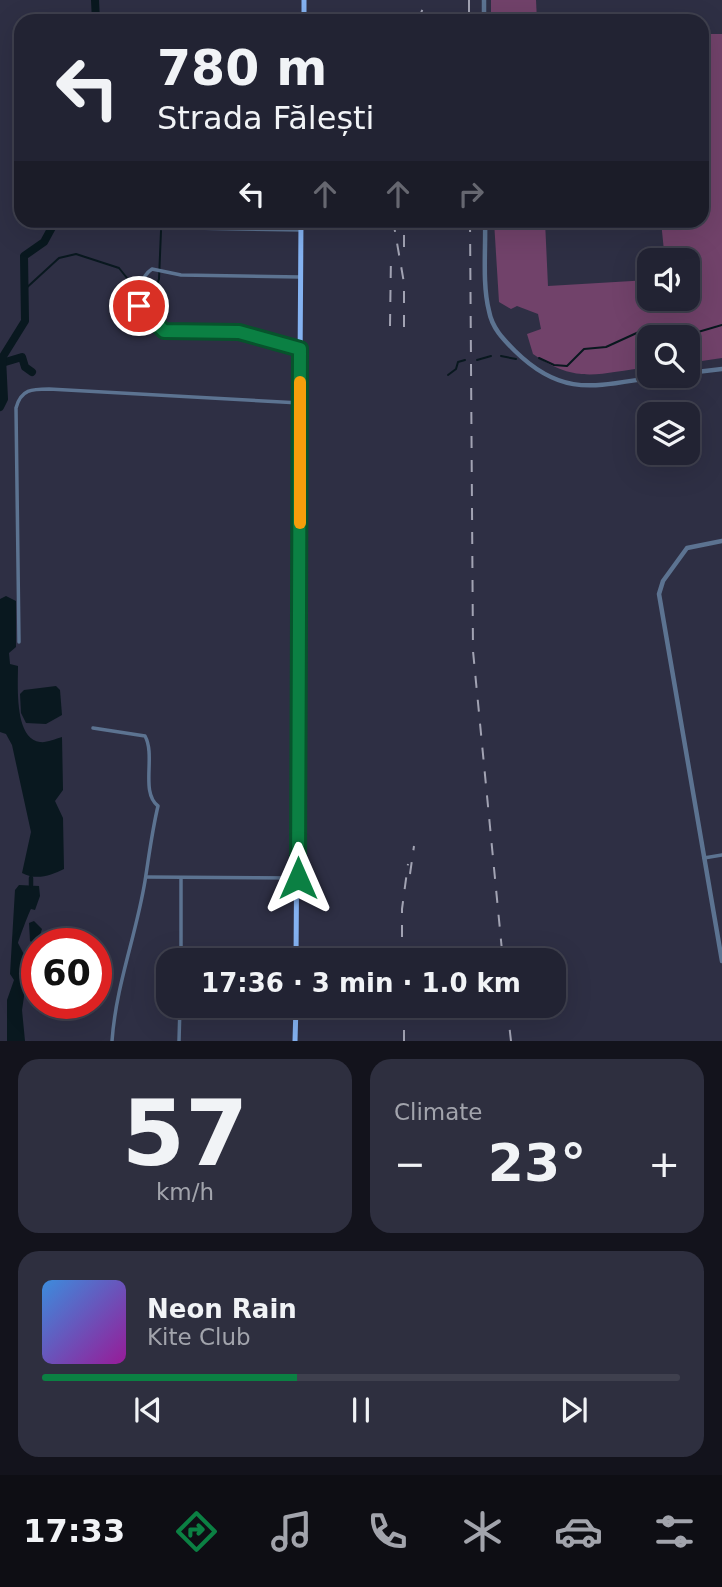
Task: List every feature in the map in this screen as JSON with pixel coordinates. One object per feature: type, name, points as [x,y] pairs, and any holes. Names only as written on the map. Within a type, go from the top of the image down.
[{"type":"main road","points":[[296,948],[301,230]]},
{"type":"main road","points":[[295,1041],[296,1018]]},
{"type":"street","points":[[191,228],[301,230]]},
{"type":"street","points":[[485,228],[489,312],[500,335],[532,366],[553,380],[576,385],[637,379]]},
{"type":"street","points":[[300,277],[181,275],[152,269],[142,281],[139,306],[162,331],[239,332],[300,349]]},
{"type":"street","points":[[700,372],[722,369]]},
{"type":"street","points":[[19,642],[16,408],[22,394],[27,390],[49,389],[300,403]]},
{"type":"street","points":[[722,541],[687,548],[663,581],[659,594],[722,961]]},
{"type":"street","points":[[93,728],[130,732],[148,740],[150,794],[158,806],[146,877],[123,964],[112,1041]]},
{"type":"street","points":[[704,858],[722,855]]},
{"type":"street","points":[[146,877],[298,878]]},
{"type":"street","points":[[181,879],[181,948]]},
{"type":"street","points":[[179,1041],[180,1018]]},
{"type":"shaded area","points":[[491,0],[536,0],[537,14],[491,14]]},
{"type":"shaded area","points":[[709,34],[722,34],[722,358],[700,361],[700,325],[637,325],[637,369],[589,374],[563,370],[549,364],[533,354],[527,334],[541,329],[538,314],[517,306],[511,309],[499,302],[494,228],[545,228],[548,286],[637,281],[637,311],[700,311],[700,248],[664,248],[662,228],[709,228]]},
{"type":"shaded area","points":[[6,596],[16,601],[16,647],[9,653],[10,664],[18,666],[18,698],[22,722],[32,739],[40,742],[62,737],[63,790],[55,801],[63,818],[64,869],[44,876],[33,877],[22,873],[31,832],[12,745],[6,734],[0,732],[0,599]]},
{"type":"shaded area","points":[[56,686],[60,690],[62,715],[46,724],[26,723],[21,713],[20,694],[24,690]]},
{"type":"shaded area","points":[[19,885],[39,886],[40,896],[35,910],[31,909],[24,928],[21,928],[18,943],[21,949],[21,1019],[25,1041],[7,1041],[7,1000],[14,980],[10,974],[15,890]]},
{"type":"shaded area","points":[[34,921],[41,928],[29,928],[29,923]]},
{"type":"waterway","points":[[95,0],[96,14]]},
{"type":"waterway","points":[[0,407],[4,399],[2,358],[25,321],[24,256],[44,242],[52,228]]},
{"type":"waterway","points":[[23,291],[59,258],[76,254],[119,268],[135,288],[153,296],[159,279],[161,231]]},
{"type":"waterway","points":[[539,358],[554,365],[567,366],[584,349],[606,347],[641,331],[681,337],[722,325]]},
{"type":"waterway","points":[[477,360],[491,356]]},
{"type":"waterway","points":[[501,356],[516,359]]},
{"type":"waterway","points":[[2,363],[22,357],[25,367],[32,372]]},
{"type":"waterway","points":[[448,375],[456,369],[458,362],[465,360]]},
{"type":"waterway","points":[[31,878],[31,885]]},
{"type":"railway","points":[[421,14],[426,0]]},
{"type":"railway","points":[[469,0],[469,14]]},
{"type":"railway","points":[[394,228],[404,283],[404,337]]},
{"type":"railway","points":[[404,228],[404,247]]},
{"type":"railway","points":[[470,228],[473,651],[502,948]]},
{"type":"railway","points":[[390,326],[391,255]]},
{"type":"railway","points":[[410,874],[414,846]]},
{"type":"railway","points":[[402,948],[402,909],[408,864]]},
{"type":"railway","points":[[404,1018],[404,1041]]},
{"type":"railway","points":[[508,1018],[511,1041]]},
{"type":"slow traffic","points":[[300,382],[300,523]]},
{"type":"route","points":[[139,306],[159,329],[164,331],[250,333],[300,349],[298,878]]}]
